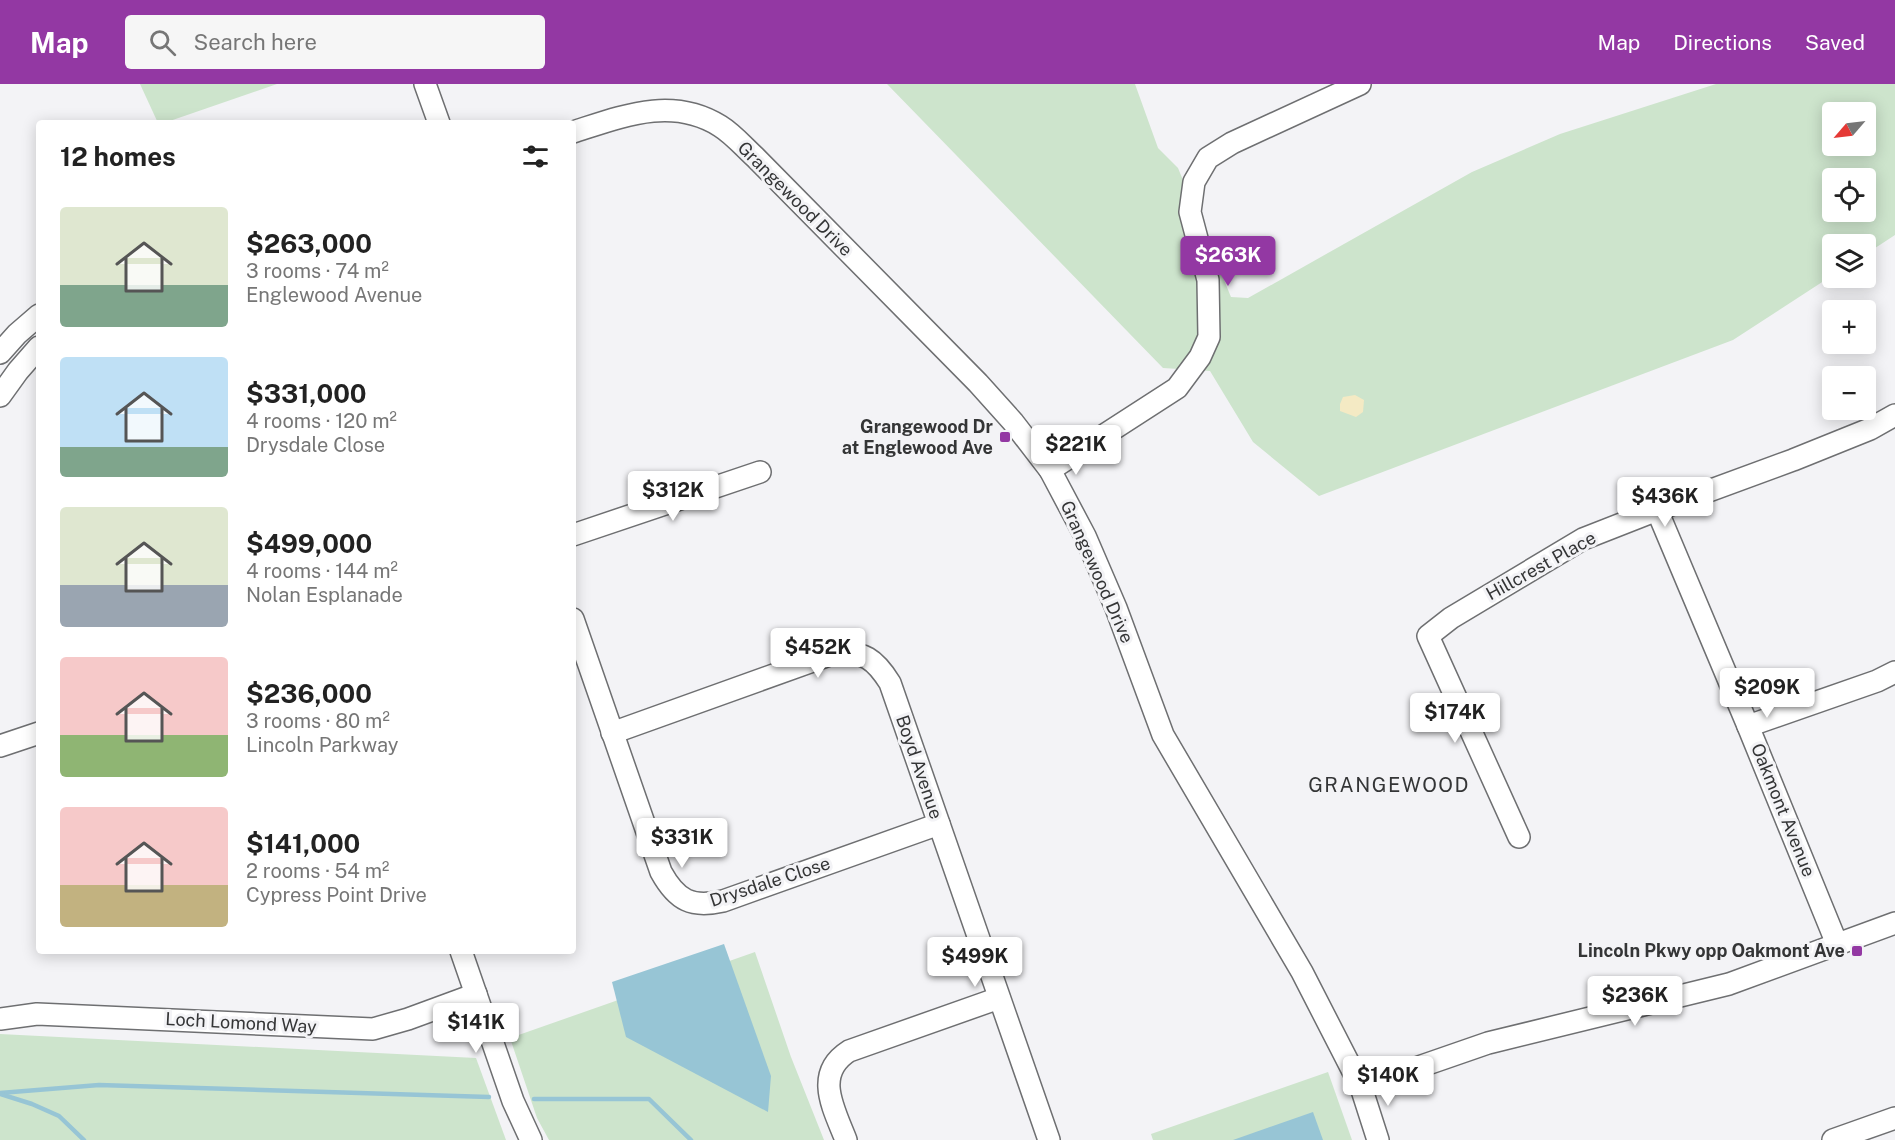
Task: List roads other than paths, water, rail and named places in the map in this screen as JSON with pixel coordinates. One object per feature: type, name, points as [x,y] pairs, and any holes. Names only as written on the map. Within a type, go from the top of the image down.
[{"type":"street","points":[[425,84],[438,120]]},
{"type":"street","points":[[1050,470],[1177,388],[1200,357],[1209,338],[1208,280],[1190,212],[1194,183],[1208,158],[1232,143],[1360,84]]},
{"type":"street","name":"Grangewood Drive","points":[[576,131],[624,115],[670,109],[699,115],[722,127],[755,157],[978,383],[1013,422],[1050,470],[1085,536],[1123,628],[1163,735],[1302,972],[1360,1087],[1378,1140]]},
{"type":"street","points":[[0,353],[36,318]]},
{"type":"street","points":[[17,334],[36,348]]},
{"type":"street","points":[[0,396],[36,350]]},
{"type":"street","name":"Hillcrest Place","points":[[1519,837],[1428,636],[1451,618],[1583,539],[1793,460],[1870,429],[1895,415]]},
{"type":"street","points":[[576,535],[760,472]]},
{"type":"street","name":"Oakmont Avenue","points":[[1657,510],[1837,944]]},
{"type":"street","name":"Drysdale Close","points":[[576,629],[661,872],[668,885],[687,901],[698,904],[723,901],[939,824]]},
{"type":"street","name":"Boyd Avenue","points":[[612,733],[835,653],[851,652],[868,657],[880,668],[890,683],[1049,1140]]},
{"type":"street","points":[[1748,726],[1877,681],[1895,672]]},
{"type":"street","points":[[0,746],[36,734]]},
{"type":"street","points":[[1360,1087],[1488,1043],[1729,984],[1895,923]]},
{"type":"street","points":[[462,954],[513,1101],[531,1140]]},
{"type":"street","name":"Loch Lomond Way","points":[[0,1019],[54,1014],[372,1029],[408,1019],[476,994]]},
{"type":"street","points":[[846,1140],[829,1091],[828,1080],[831,1067],[839,1057],[849,1051],[999,998]]},
{"type":"street","points":[[1833,1140],[1895,1118]]},
{"type":"water","points":[[724,944],[771,1076],[768,1112],[626,1037],[612,982]]},
{"type":"water","points":[[1313,1112],[1323,1140],[1233,1140]]},
{"type":"waterway","points":[[0,1093],[99,1085],[489,1097]]},
{"type":"waterway","points":[[0,1094],[32,1104],[59,1116],[84,1140]]},
{"type":"waterway","points":[[534,1099],[649,1099],[691,1140]]},
{"type":"place","name":"Grangewood Dr at Englewood Ave","points":[[1005,437]]},
{"type":"place","name":"Lincoln Pkwy opp Oakmont Ave","points":[[1857,951]]},
{"type":"district","name":"GRANGEWOOD","points":[[1389,785]]}]
